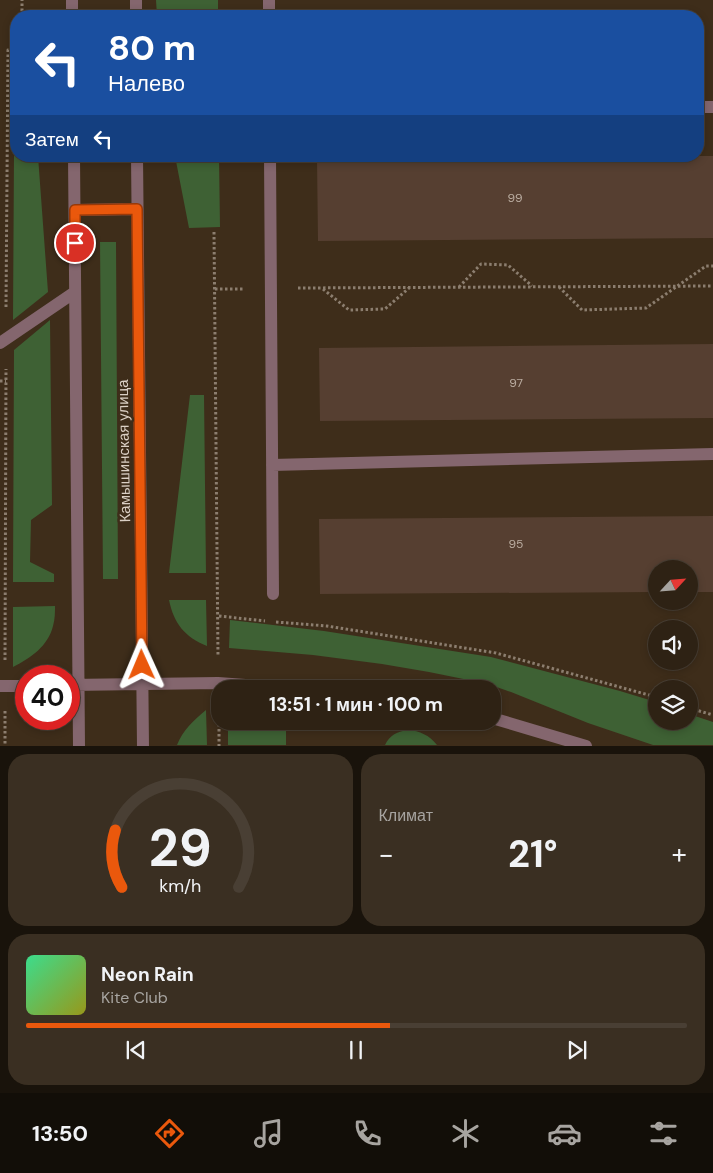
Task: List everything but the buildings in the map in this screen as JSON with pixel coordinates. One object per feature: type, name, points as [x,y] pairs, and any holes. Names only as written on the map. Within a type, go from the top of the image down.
[{"type":"street","points":[[73,665],[74,162]]},
{"type":"street","name":"Камышинская улица","points":[[137,162],[144,746]]},
{"type":"street","points":[[270,162],[274,594]]},
{"type":"street","points":[[75,210],[137,209]]},
{"type":"street","points":[[0,344],[75,292]]},
{"type":"street","points":[[272,465],[713,454]]},
{"type":"street","points":[[80,685],[211,683]]},
{"type":"street","points":[[0,686],[15,686]]},
{"type":"street","points":[[501,721],[586,746]]},
{"type":"street","points":[[77,730],[79,746]]},
{"type":"path","points":[[214,232],[218,680]]},
{"type":"path","points":[[459,287],[481,264],[508,265],[532,287]]},
{"type":"path","points":[[558,287],[582,310],[646,308],[706,266],[713,266]]},
{"type":"path","points":[[215,289],[713,286]]},
{"type":"path","points":[[322,288],[349,310],[385,309],[409,288]]},
{"type":"path","points":[[0,381],[6,381]]},
{"type":"path","points":[[218,616],[326,626],[496,653],[648,695]]},
{"type":"path","points":[[698,711],[713,715]]},
{"type":"path","points":[[219,730],[219,746]]},
{"type":"green space","points":[[156,0],[218,0],[218,10],[157,10]]},
{"type":"green space","points":[[14,162],[38,162],[48,292],[13,320]]},
{"type":"green space","points":[[176,162],[219,162],[220,227],[189,228]]},
{"type":"green space","points":[[100,242],[116,242],[118,579],[103,579]]},
{"type":"green space","points":[[50,320],[52,505],[31,520],[30,562],[54,574],[54,582],[13,582],[14,350]]},
{"type":"green space","points":[[190,395],[204,395],[206,573],[169,573]]},
{"type":"green space","points":[[169,600],[206,600],[207,646],[192,638],[177,623]]},
{"type":"green space","points":[[55,606],[54,623],[47,640],[38,651],[13,667],[13,607]]},
{"type":"green space","points":[[230,620],[324,631],[491,657],[648,700],[648,730],[698,730],[698,717],[713,722],[713,745],[653,745],[588,723],[501,689],[501,680],[468,680],[382,664],[313,655],[229,648]]},
{"type":"green space","points":[[206,710],[207,745],[177,745],[189,726]]},
{"type":"green space","points":[[228,730],[286,730],[286,745],[228,745]]},
{"type":"green space","points":[[416,731],[424,734],[437,745],[385,745],[394,734]]},
{"type":"route","points":[[75,243],[75,210],[137,209],[142,665]]}]
